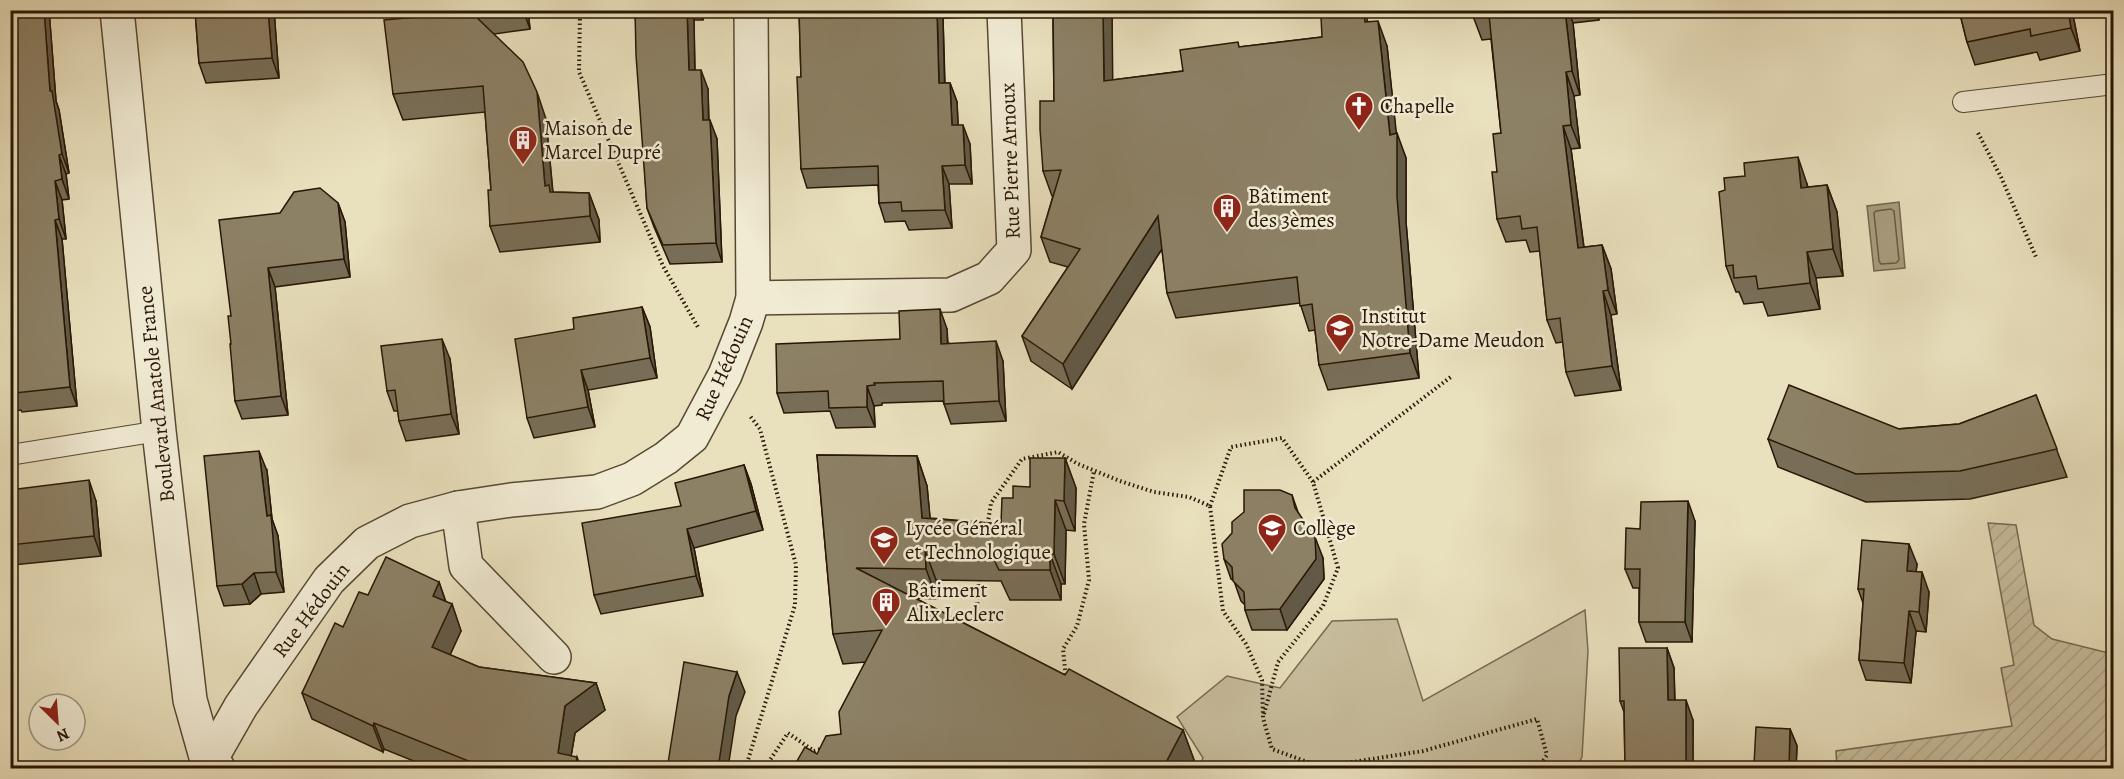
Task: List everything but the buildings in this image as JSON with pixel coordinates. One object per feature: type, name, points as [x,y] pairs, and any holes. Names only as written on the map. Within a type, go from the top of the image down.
[{"type":"street","name":"Boulevard Anatole France","points":[[117,10],[159,431],[190,700],[206,767]]},
{"type":"street","name":"Rue Hédouin","points":[[206,767],[241,706],[329,580],[368,543],[410,521],[458,508],[511,500],[597,492],[632,479],[666,458],[692,437],[725,375],[753,298],[751,10]]},
{"type":"street","name":"Rue Pierre Arnoux","points":[[753,298],[951,295],[989,278],[1014,250],[1004,10]]},
{"type":"street","points":[[458,508],[466,566],[554,657]]},
{"type":"lane","points":[[1963,102],[2114,84]]},
{"type":"lane","points":[[10,455],[159,431]]},
{"type":"path","points":[[1963,102],[2001,177],[2036,257]]},
{"type":"path","points":[[1313,482],[1452,376]]},
{"type":"path","points":[[1263,718],[1278,662],[1323,606],[1338,568],[1321,516],[1313,482],[1282,438],[1232,447],[1210,506],[1223,611],[1246,644],[1262,680],[1263,718],[1272,749],[1321,767],[1423,751],[1537,719],[1546,755],[1538,768]]},
{"type":"path","points":[[986,536],[991,503],[1022,459],[1058,452],[1094,471],[1154,492],[1189,497],[1210,506]]},
{"type":"path","points":[[1066,683],[1062,649],[1077,626],[1089,580],[1084,524],[1094,471]]},
{"type":"path","points":[[977,608],[980,568]]},
{"type":"path","points":[[770,768],[770,760],[788,733],[814,751],[832,746]]},
{"type":"shaded area","points":[[1988,523],[2016,525],[2034,625],[2052,639],[2113,654],[2113,768],[1837,768],[1836,751],[2012,726],[2001,668],[2014,665]]},
{"type":"shaded area","points":[[1585,610],[1588,651],[1582,757],[1576,768],[1198,768],[1203,758],[1177,717],[1227,676],[1280,688],[1332,621],[1397,619],[1423,701]]},
{"type":"water","points":[[1899,202],[1905,268],[1874,271],[1867,206]]},
{"type":"place","name":"Chapelle","points":[[1359,132]]},
{"type":"place","name":"Maison de Marcel Dupré","points":[[523,166]]},
{"type":"place","name":"Bâtiment des 3èmes","points":[[1227,234]]},
{"type":"place","name":"Institut Notre-Dame Meudon","points":[[1340,354]]},
{"type":"place","name":"Collège","points":[[1272,554]]},
{"type":"place","name":"Lycée Général et Technologique","points":[[884,566]]},
{"type":"place","name":"Bâtiment Alix Leclerc","points":[[886,628]]}]
